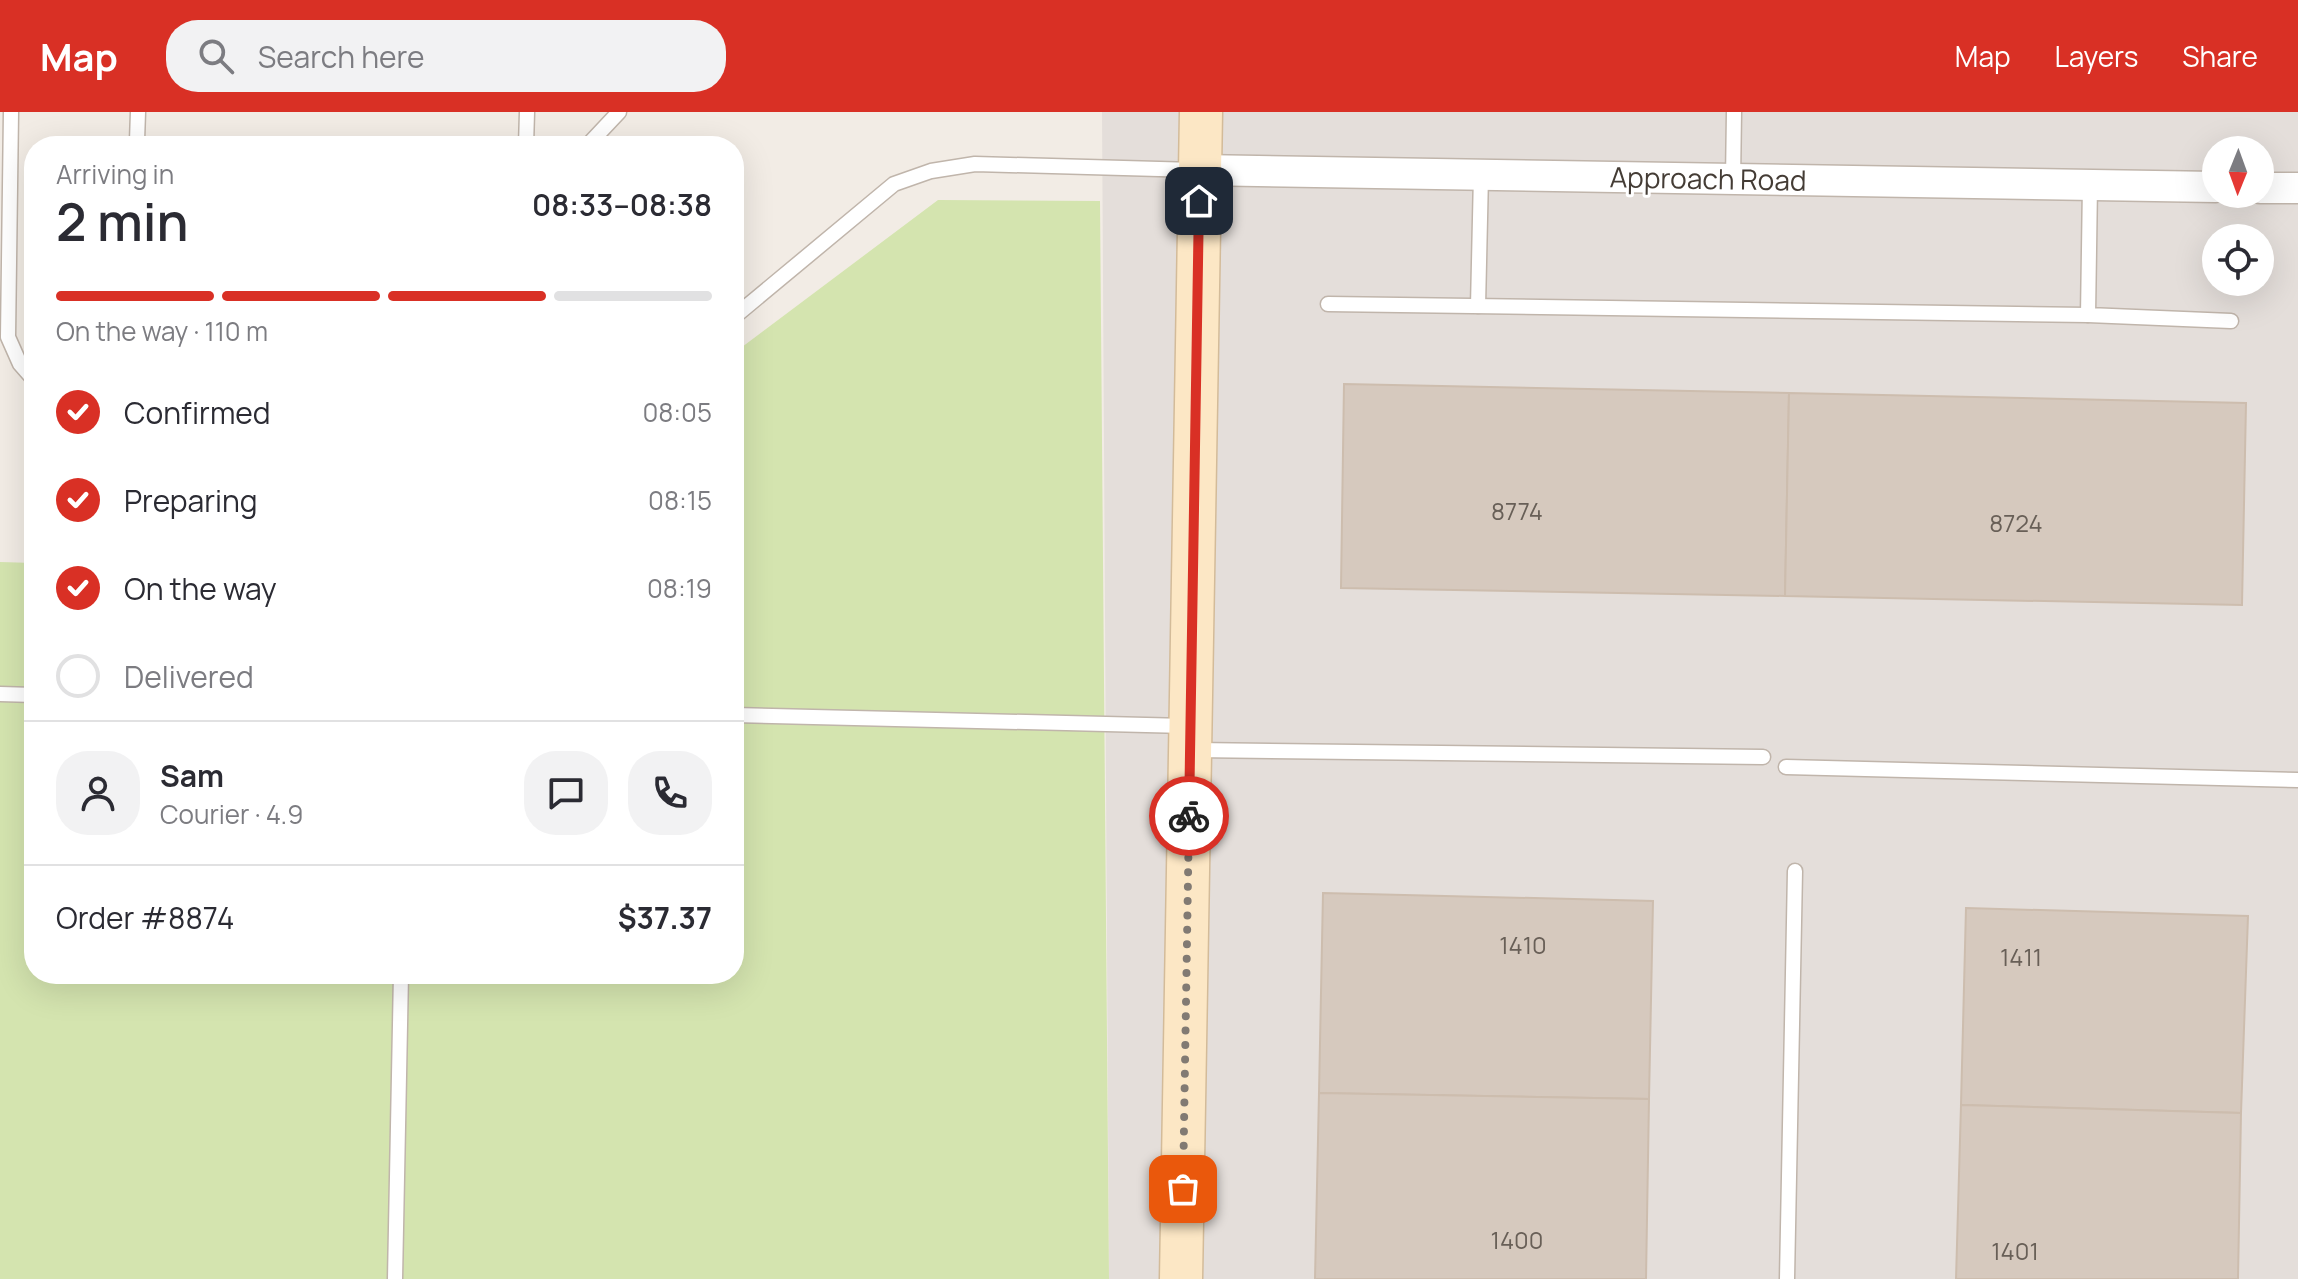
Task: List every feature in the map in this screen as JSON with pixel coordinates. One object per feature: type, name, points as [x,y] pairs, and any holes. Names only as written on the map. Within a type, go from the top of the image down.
[{"type":"street","points":[[1181,1279],[1201,112]]},
{"type":"street","name":"Approach Road","points":[[1200,170],[2202,187]]},
{"type":"street","points":[[2274,188],[2298,188]]},
{"type":"lane","points":[[11,112],[8,337],[24,369]]},
{"type":"lane","points":[[137,136],[138,112]]},
{"type":"lane","points":[[526,136],[527,112]]},
{"type":"lane","points":[[596,136],[619,112]]},
{"type":"lane","points":[[1733,180],[1734,112]]},
{"type":"lane","points":[[744,309],[894,184],[931,171],[975,164],[1200,170]]},
{"type":"lane","points":[[1478,306],[1481,175]]},
{"type":"lane","points":[[2088,315],[2090,185]]},
{"type":"lane","points":[[1328,304],[2088,315],[2231,321]]},
{"type":"lane","points":[[0,694],[24,695]]},
{"type":"lane","points":[[744,716],[1190,738],[1763,757]]},
{"type":"lane","points":[[1786,767],[2298,780]]},
{"type":"lane","points":[[1787,1279],[1795,871]]},
{"type":"lane","points":[[395,1279],[401,984]]},
{"type":"shaded area","points":[[1102,112],[2298,112],[2298,1279],[1109,1279]]},
{"type":"green space","points":[[938,200],[1100,201],[1109,1279],[0,1279],[0,562],[24,563],[24,984],[744,984],[744,346]]},
{"type":"building","points":[[1344,384],[1789,393],[1785,596],[1341,588]]},
{"type":"building","points":[[1789,393],[2246,403],[2242,605],[1785,596]]},
{"type":"building","points":[[1323,893],[1653,901],[1649,1099],[1319,1093]]},
{"type":"building","points":[[1966,908],[2248,916],[2241,1113],[1961,1105]]},
{"type":"building","points":[[1319,1093],[1649,1099],[1646,1279],[1315,1279]]},
{"type":"building","points":[[1961,1105],[2241,1113],[2238,1279],[1956,1279]]},
{"type":"way so far","points":[[1183,1189],[1189,816]]},
{"type":"route","points":[[1189,816],[1199,201]]}]
